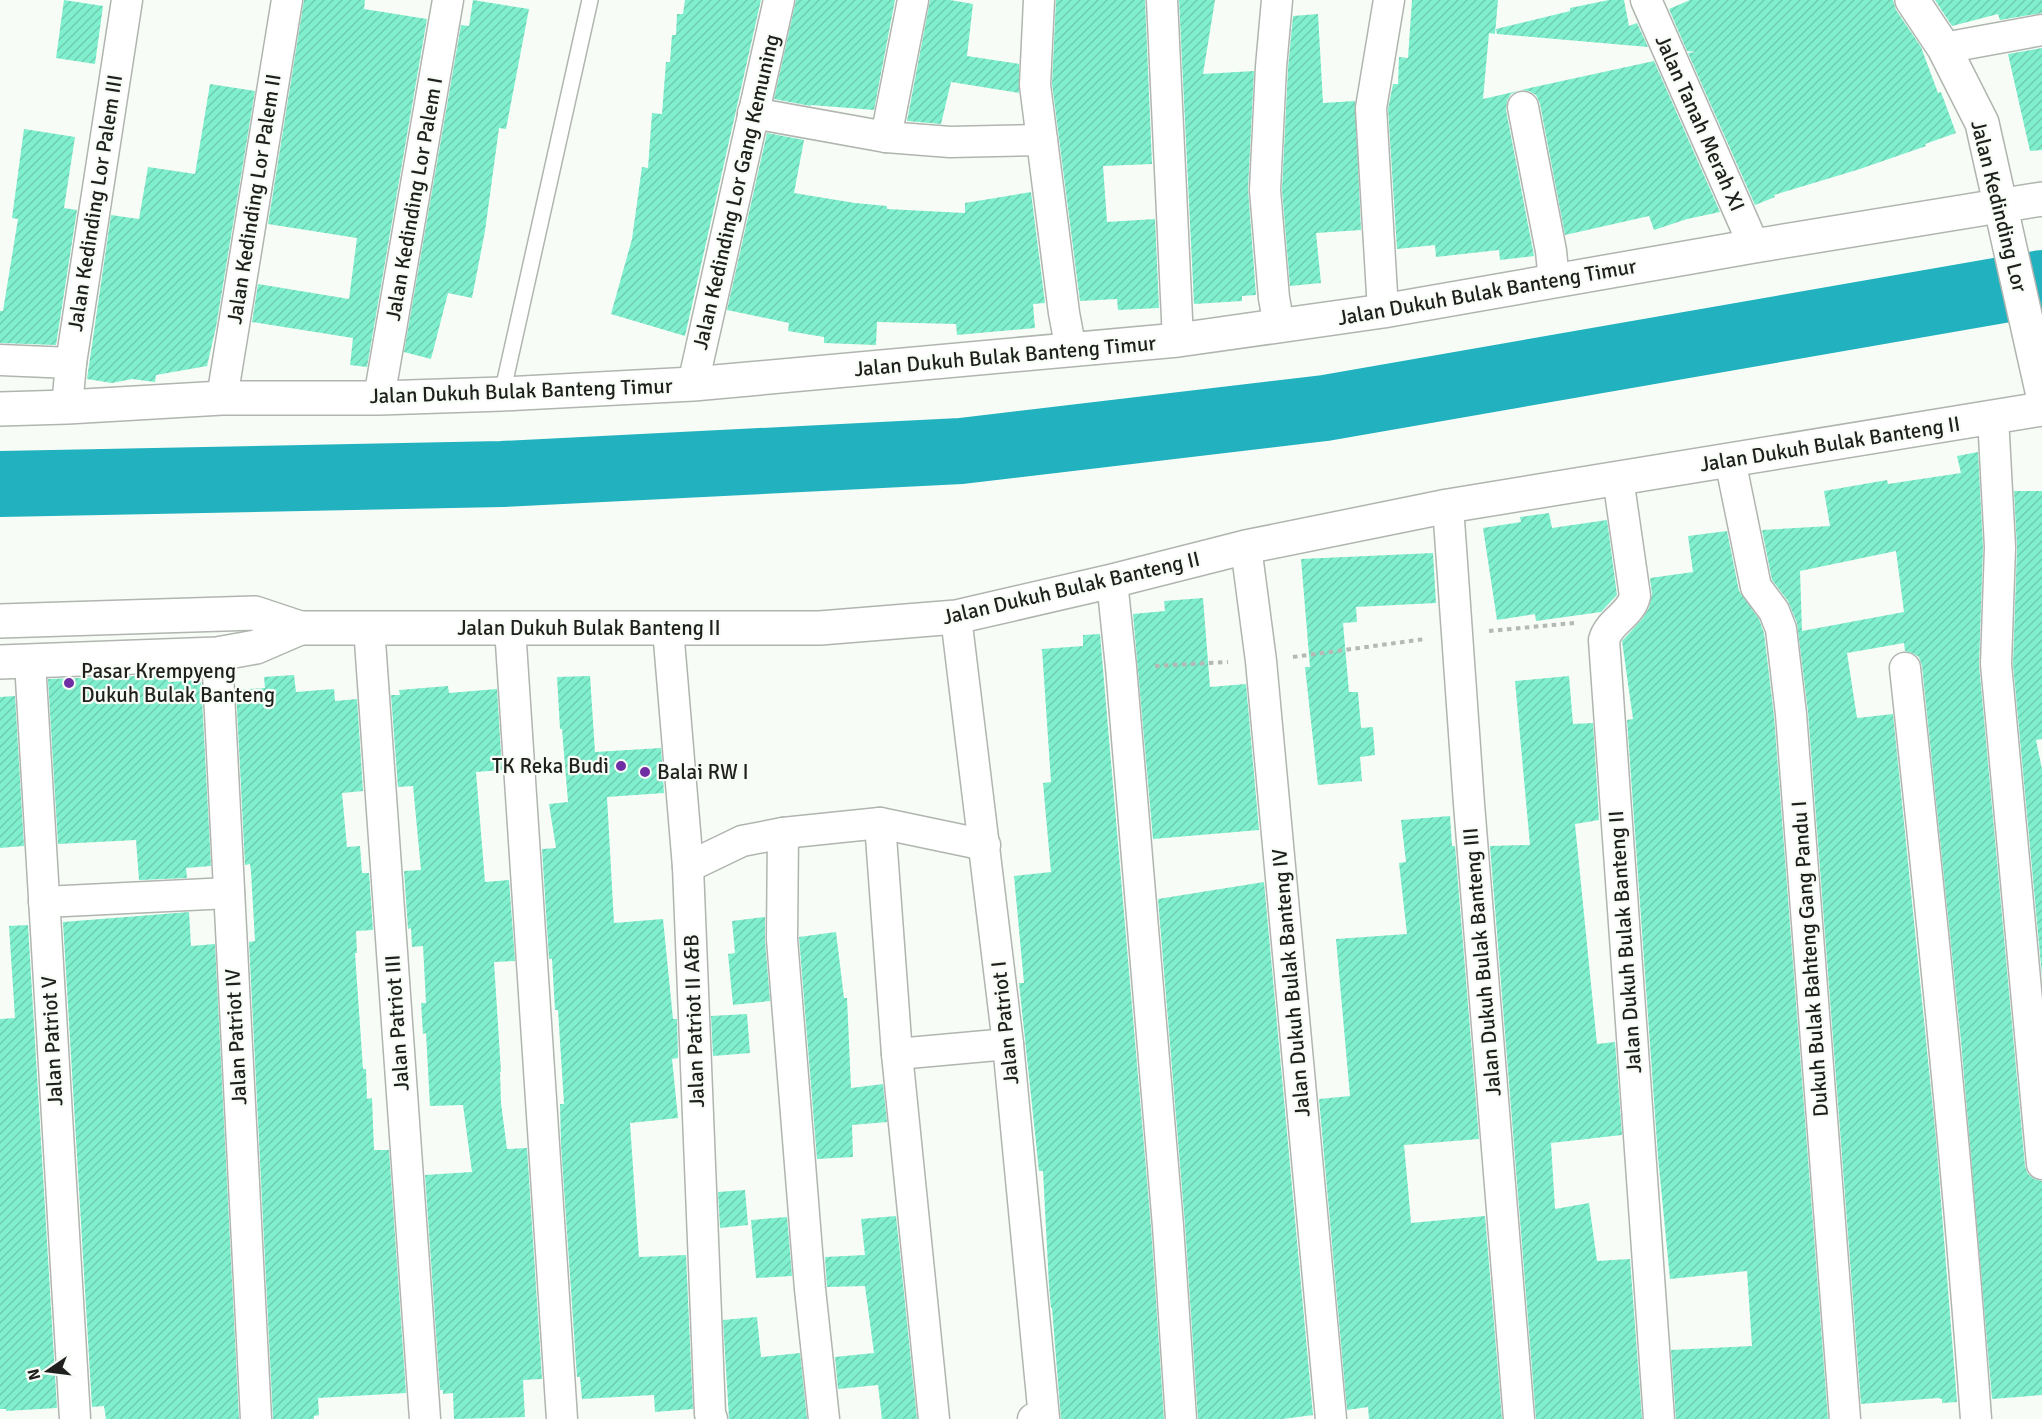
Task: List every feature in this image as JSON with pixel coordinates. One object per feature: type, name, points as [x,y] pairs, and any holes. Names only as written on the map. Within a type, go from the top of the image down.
[{"type":"street","name":"Jalan Kedinding Lor Palem III","points":[[67,407],[71,363],[126,0]]},
{"type":"street","name":"Jalan Kedinding Lor Palem II","points":[[222,398],[287,0]]},
{"type":"street","name":"Jalan Kedinding Lor Palem I","points":[[379,398],[448,0]]},
{"type":"street","name":"Jalan Kedinding Lor Gang Kemuning","points":[[693,384],[779,0]]},
{"type":"street","points":[[886,137],[913,0]]},
{"type":"street","points":[[1039,0],[1035,85],[1064,313],[1071,350]]},
{"type":"street","points":[[1162,0],[1178,340]]},
{"type":"street","points":[[1277,0],[1265,190],[1279,327]]},
{"type":"street","points":[[1383,311],[1371,108],[1389,0]]},
{"type":"street","name":"Jalan Tanah Merah XI","points":[[1646,0],[1754,246]]},
{"type":"street","name":"Jalan Kedinding Lor","points":[[1912,0],[1944,48],[1982,123],[2042,391]]},
{"type":"street","points":[[1944,48],[2042,30]]},
{"type":"street","points":[[1523,107],[1551,251],[1554,281]]},
{"type":"street","points":[[753,113],[886,137],[950,142],[1042,140]]},
{"type":"street","name":"Jalan Dukuh Bulak Banteng Timur","points":[[0,408],[67,407],[222,398],[379,398],[502,394],[693,384],[1178,340],[1383,311],[1754,246],[2042,200]]},
{"type":"street","points":[[0,360],[71,363]]},
{"type":"street","name":"Jalan Dukuh Bulak Banteng II","points":[[0,621],[255,613],[300,628],[668,629],[820,628],[956,617],[1246,547],[1448,506],[2042,409]]},
{"type":"street","points":[[1993,417],[2000,547],[1995,664],[2042,1164]]},
{"type":"street","name":"Dukuh Bulak Bahteng Gang Pandu I","points":[[1730,460],[1756,586],[1774,611],[1781,629],[1788,693],[1845,1419]]},
{"type":"street","name":"Jalan Dukuh Bulak Banteng II","points":[[1618,478],[1635,596],[1633,605],[1608,629],[1604,640],[1659,1419]]},
{"type":"street","name":"Jalan Dukuh Bulak Banteng III","points":[[1448,506],[1469,804],[1519,1419]]},
{"type":"street","name":"Jalan Dukuh Bulak Banteng IV","points":[[1246,547],[1261,661],[1331,1419]]},
{"type":"street","points":[[1112,581],[1168,1226],[1181,1419]]},
{"type":"street","name":"Jalan Patriot I","points":[[956,617],[1008,1044],[1044,1418],[1033,1419]]},
{"type":"street","name":"Jalan Patriot III","points":[[369,627],[425,1419]]},
{"type":"street","name":"Jalan Dukuh Bulak Banteng II","points":[[15,662],[217,654],[255,647],[300,628]]},
{"type":"street","points":[[510,628],[562,1419]]},
{"type":"street","name":"Jalan Patriot II A&B","points":[[668,629],[688,867],[711,1417]]},
{"type":"street","name":"Jalan Patriot IV","points":[[217,654],[256,1419]]},
{"type":"street","name":"Jalan Patriot V","points":[[15,662],[44,902],[75,1419]]},
{"type":"street","points":[[1905,668],[1943,1024],[1976,1419]]},
{"type":"street","points":[[688,867],[742,841],[783,833],[880,823],[985,845]]},
{"type":"street","points":[[880,823],[897,1054],[934,1419]]},
{"type":"street","points":[[783,833],[783,939],[810,1288],[824,1419]]},
{"type":"street","points":[[44,902],[229,893]]},
{"type":"street","points":[[897,1054],[1008,1044]]},
{"type":"lane","points":[[502,394],[590,0]]},
{"type":"path","points":[[1121,667],[1261,661],[1457,634],[1620,618]]},
{"type":"building","points":[[64,0],[103,6],[95,64],[56,58]]},
{"type":"building","points":[[304,0],[365,0],[364,9],[427,19],[367,367],[350,365],[353,338],[252,322],[258,284],[349,299],[357,238],[268,224]]},
{"type":"building","points":[[473,0],[529,9],[506,129],[499,128],[485,231],[472,298],[448,293],[431,359],[404,352],[461,25],[469,26]]},
{"type":"building","points":[[685,0],[761,0],[685,336],[611,314],[632,239],[642,167],[648,168],[652,113],[662,114],[666,62],[670,62],[672,35],[676,35],[677,14],[683,14]]},
{"type":"building","points":[[796,0],[895,0],[874,110],[811,106],[774,99]]},
{"type":"building","points":[[930,0],[950,0],[973,4],[967,56],[1019,64],[1019,93],[951,82],[941,124],[907,121]]},
{"type":"building","points":[[1056,0],[1145,0],[1152,164],[1103,166],[1107,222],[1155,219],[1159,308],[1118,310],[1117,299],[1080,301],[1052,84]]},
{"type":"building","points":[[1179,0],[1215,0],[1203,74],[1254,71],[1248,189],[1256,295],[1242,296],[1242,301],[1194,304]]},
{"type":"building","points":[[1412,0],[1498,0],[1495,34],[1489,33],[1483,99],[1518,91],[1511,94],[1506,110],[1534,256],[1500,260],[1499,250],[1436,257],[1435,245],[1397,249],[1388,109],[1393,84],[1398,84],[1399,57],[1408,58]]},
{"type":"building","points":[[1609,0],[1624,0],[1629,26],[1637,23],[1648,47],[1497,34],[1496,29],[1570,11],[1570,8]]},
{"type":"building","points":[[1690,0],[1893,0],[1896,10],[1921,47],[1956,133],[1860,169],[1774,195],[1775,197],[1755,205],[1688,53],[1696,52],[1687,51],[1669,9]]},
{"type":"building","points":[[1935,0],[2042,0],[2042,13],[2000,20],[1998,14],[1952,26]]},
{"type":"building","points":[[1318,14],[1323,103],[1355,101],[1361,230],[1316,233],[1321,283],[1290,286],[1282,190],[1293,16]]},
{"type":"building","points":[[2042,48],[2042,150],[2030,151],[2008,54]]},
{"type":"building","points":[[1654,61],[1720,212],[1687,219],[1654,230],[1649,216],[1565,235],[1540,104],[1536,95],[1521,90]]},
{"type":"building","points":[[210,84],[255,91],[216,327],[207,366],[156,375],[155,382],[132,379],[112,383],[87,379],[111,215],[139,219],[148,167],[195,174]]},
{"type":"building","points":[[24,129],[75,137],[64,208],[77,210],[56,345],[0,343],[0,311],[3,311],[18,219],[12,218]]},
{"type":"building","points":[[767,133],[804,140],[794,193],[887,206],[887,209],[965,213],[965,203],[1031,192],[1045,303],[1033,304],[1035,328],[957,335],[956,324],[877,322],[876,345],[824,343],[824,337],[788,331],[789,323],[727,310]]},
{"type":"building","points":[[1978,452],[1983,547],[1979,665],[2025,1166],[2028,1174],[2042,1181],[2042,1395],[1992,1399],[1961,1041],[1922,666],[1919,657],[1905,651],[1904,643],[1847,653],[1857,718],[1893,714],[1936,1139],[1957,1402],[1942,1403],[1942,1399],[1938,1398],[1861,1404],[1808,712],[1797,623],[1788,601],[1772,580],[1762,530],[1830,526],[1824,491],[1887,480],[1888,484],[1961,473],[1957,456]],"holes":[[[1896,551],[1904,612],[1802,631],[1800,571]]]},
{"type":"building","points":[[2014,491],[2042,491],[2042,739],[2036,740],[2042,769],[2042,976],[2013,664],[2017,548]]},
{"type":"building","points":[[1549,513],[1552,528],[1607,520],[1617,595],[1601,612],[1536,621],[1535,614],[1497,620],[1483,528],[1521,522],[1520,517]]},
{"type":"building","points":[[1727,531],[1739,591],[1759,619],[1764,633],[1774,716],[1828,1419],[1676,1419],[1671,1350],[1752,1346],[1747,1271],[1670,1279],[1658,1157],[1627,720],[1633,719],[1622,641],[1649,608],[1652,594],[1650,578],[1693,572],[1688,536]]},
{"type":"building","points":[[1433,553],[1436,603],[1356,607],[1357,622],[1343,623],[1349,692],[1358,692],[1361,728],[1373,727],[1375,755],[1360,757],[1362,781],[1318,785],[1305,667],[1310,667],[1301,559]]},
{"type":"building","points":[[1203,598],[1210,687],[1246,684],[1259,830],[1153,839],[1133,614],[1165,611],[1164,601]]},
{"type":"building","points":[[1100,634],[1151,1227],[1164,1419],[1061,1419],[1049,1286],[1043,1171],[1039,1171],[1019,983],[1024,983],[1014,876],[1051,872],[1043,783],[1051,782],[1042,649],[1083,646],[1083,635]]},
{"type":"building","points":[[168,675],[168,682],[201,680],[211,866],[186,868],[187,878],[139,880],[136,840],[58,844],[48,679]]},
{"type":"building","points":[[294,675],[296,692],[334,689],[335,701],[357,699],[363,791],[342,793],[347,847],[360,846],[362,873],[369,873],[373,930],[356,931],[357,953],[355,953],[363,1069],[366,1069],[367,1099],[372,1098],[374,1150],[389,1150],[406,1393],[318,1398],[319,1415],[314,1416],[314,1419],[273,1419],[249,942],[255,941],[250,864],[245,865],[236,690],[265,688],[264,677]]},
{"type":"building","points":[[590,676],[595,752],[661,748],[664,793],[607,797],[614,923],[663,919],[673,1019],[677,1019],[678,1058],[672,1059],[678,1118],[630,1123],[639,1257],[686,1255],[693,1409],[655,1412],[654,1395],[582,1399],[580,1377],[577,1377],[561,1145],[560,1104],[564,1104],[558,1010],[555,1010],[552,959],[549,959],[542,849],[556,848],[549,804],[568,802],[557,677]]},
{"type":"building","points":[[1569,676],[1573,724],[1593,723],[1599,820],[1575,824],[1597,1044],[1615,1042],[1622,1135],[1551,1143],[1555,1209],[1589,1203],[1597,1261],[1630,1259],[1642,1419],[1536,1419],[1490,846],[1530,845],[1515,681]]},
{"type":"building","points":[[448,686],[449,693],[497,689],[502,770],[476,772],[485,882],[509,880],[515,961],[494,962],[501,1103],[507,1149],[527,1148],[542,1379],[523,1380],[525,1417],[454,1419],[453,1393],[443,1394],[443,1390],[440,1390],[425,1175],[472,1172],[463,1105],[430,1106],[426,1033],[423,1034],[421,1003],[426,1003],[423,946],[412,947],[411,928],[408,929],[404,871],[421,870],[413,786],[398,787],[391,695],[400,695],[399,690]]},
{"type":"building","points":[[15,696],[24,846],[0,848],[0,697]]},
{"type":"building","points":[[1450,816],[1452,846],[1455,846],[1479,1139],[1404,1145],[1411,1223],[1485,1216],[1502,1419],[1369,1419],[1368,1407],[1347,1410],[1319,1099],[1350,1096],[1336,939],[1407,934],[1399,863],[1406,862],[1401,820]]},
{"type":"building","points":[[1264,882],[1313,1415],[1283,1419],[1198,1419],[1185,1225],[1158,899]]},
{"type":"building","points":[[189,912],[191,946],[215,944],[239,1419],[106,1419],[104,1406],[92,1407],[63,922]]},
{"type":"building","points":[[765,917],[770,1001],[733,1005],[728,954],[735,953],[732,921]]},
{"type":"building","points":[[28,925],[57,1408],[6,1411],[6,1409],[0,1409],[0,1019],[15,1018],[9,926]]},
{"type":"building","points":[[836,932],[844,998],[847,998],[851,1088],[883,1084],[887,1122],[852,1125],[853,1157],[817,1159],[799,937]]},
{"type":"building","points":[[747,1014],[750,1053],[713,1056],[711,1016]]},
{"type":"building","points":[[745,1190],[748,1225],[720,1228],[718,1192]]},
{"type":"building","points":[[896,1216],[917,1419],[882,1419],[878,1385],[838,1389],[835,1357],[874,1353],[865,1286],[827,1287],[825,1257],[865,1255],[861,1219]]},
{"type":"building","points":[[787,1217],[792,1276],[756,1278],[751,1220]]},
{"type":"building","points":[[757,1317],[761,1357],[800,1353],[807,1419],[729,1419],[723,1320]]},
{"type":"waterway","points":[[0,484],[502,474],[961,451],[1325,408],[2042,283]]},
{"type":"place","name":"Pasar Krempyeng Dukuh Bulak Banteng","points":[[69,683]]},
{"type":"place","name":"TK Reka Budi","points":[[621,766]]},
{"type":"place","name":"Balai RW I","points":[[645,772]]}]
